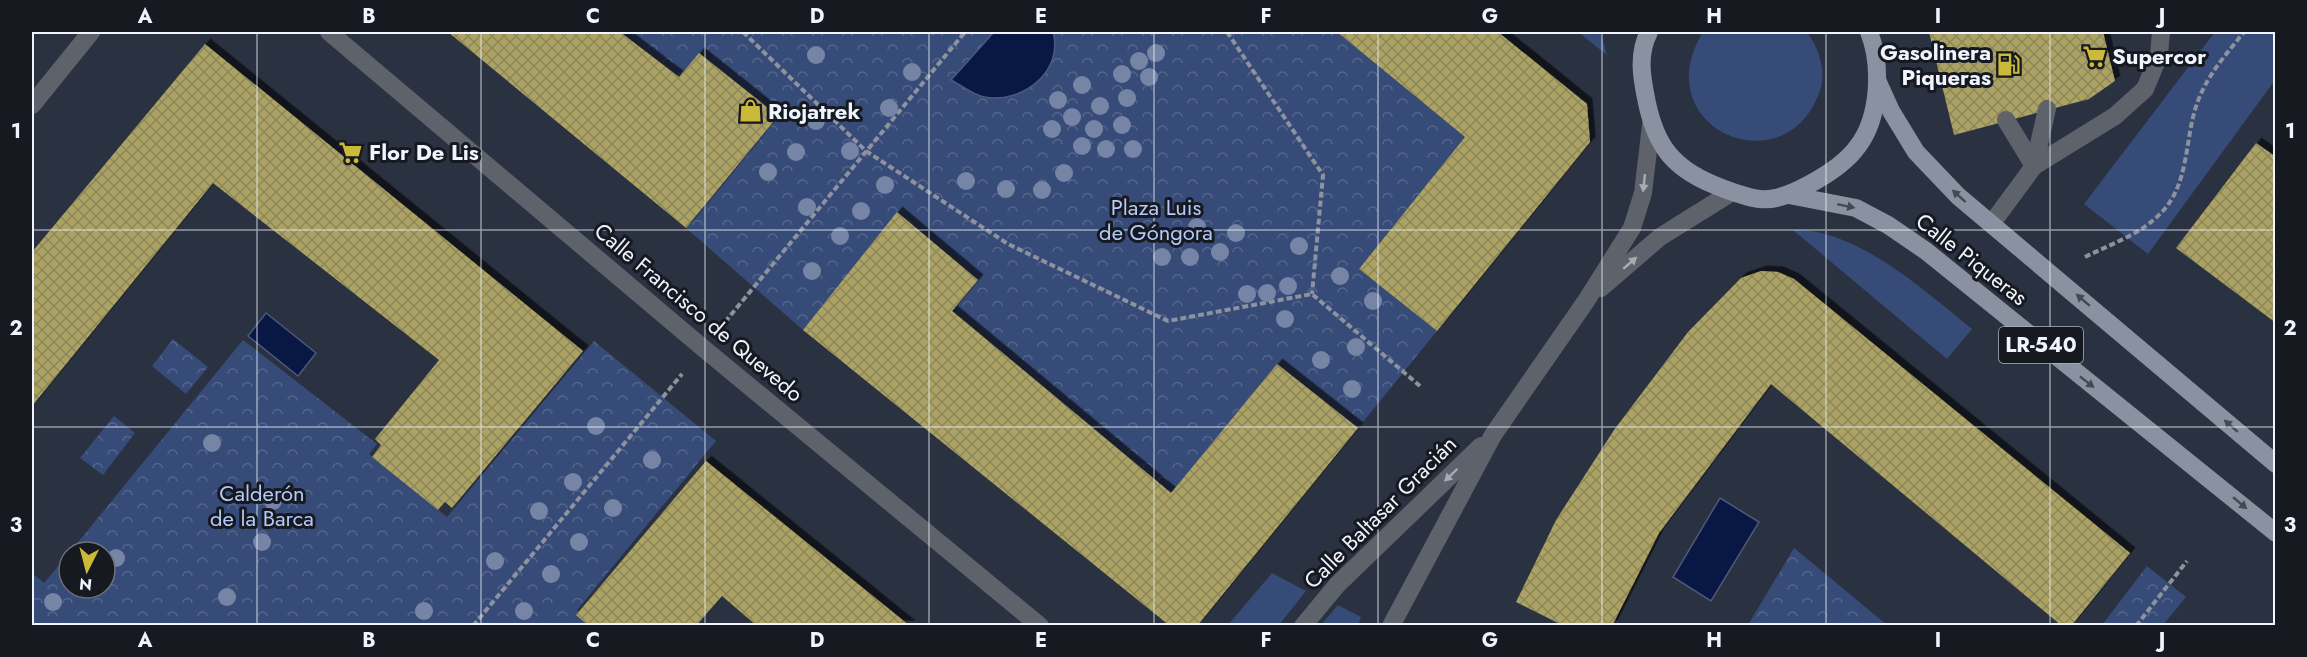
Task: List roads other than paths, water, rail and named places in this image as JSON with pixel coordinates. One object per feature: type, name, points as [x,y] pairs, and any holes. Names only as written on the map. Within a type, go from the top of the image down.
[{"type":"main road","name":"LR-540","points":[[1645,34],[1640,74],[1651,124],[1666,152],[1682,169],[1732,192],[1761,199],[1789,195],[1819,180],[1858,146],[1871,119],[1877,80],[1871,33]]},
{"type":"main road","name":"Calle Piqueras","points":[[1877,80],[1891,111],[1916,152],[1958,196],[2053,274],[2276,465]]},
{"type":"main road","name":"Calle Piqueras","points":[[1789,195],[1856,207],[1917,244],[2276,533]]},
{"type":"street","points":[[32,105],[91,32]]},
{"type":"street","name":"Calle Francisco de Quevedo","points":[[329,32],[703,348],[1041,626]]},
{"type":"street","points":[[1992,224],[2034,166],[2115,116],[2145,88],[2159,55],[2162,32]]},
{"type":"street","points":[[2034,166],[2047,110]]},
{"type":"street","points":[[2006,120],[2034,166]]},
{"type":"street","name":"Calle Baltasar Gracián","points":[[1391,626],[1493,435],[1586,301],[1632,228],[1643,193],[1651,124]]},
{"type":"street","name":"Calle Baltasar Gracián","points":[[1586,301],[1660,237],[1732,192]]},
{"type":"street","name":"Calle Baltasar Gracián","points":[[1303,626],[1337,585],[1493,435]]},
{"type":"place","name":"Supercor","points":[[2094,56]]},
{"type":"place","name":"Gasolinera Piqueras","points":[[2009,65]]},
{"type":"place","name":"Riojatrek","points":[[750,111]]},
{"type":"place","name":"Flor De Lis","points":[[351,152]]},
{"type":"park label","name":"Plaza Luis de Góngora","points":[[1156,220]]},
{"type":"park label","name":"Calderón de la Barca","points":[[262,506]]}]
